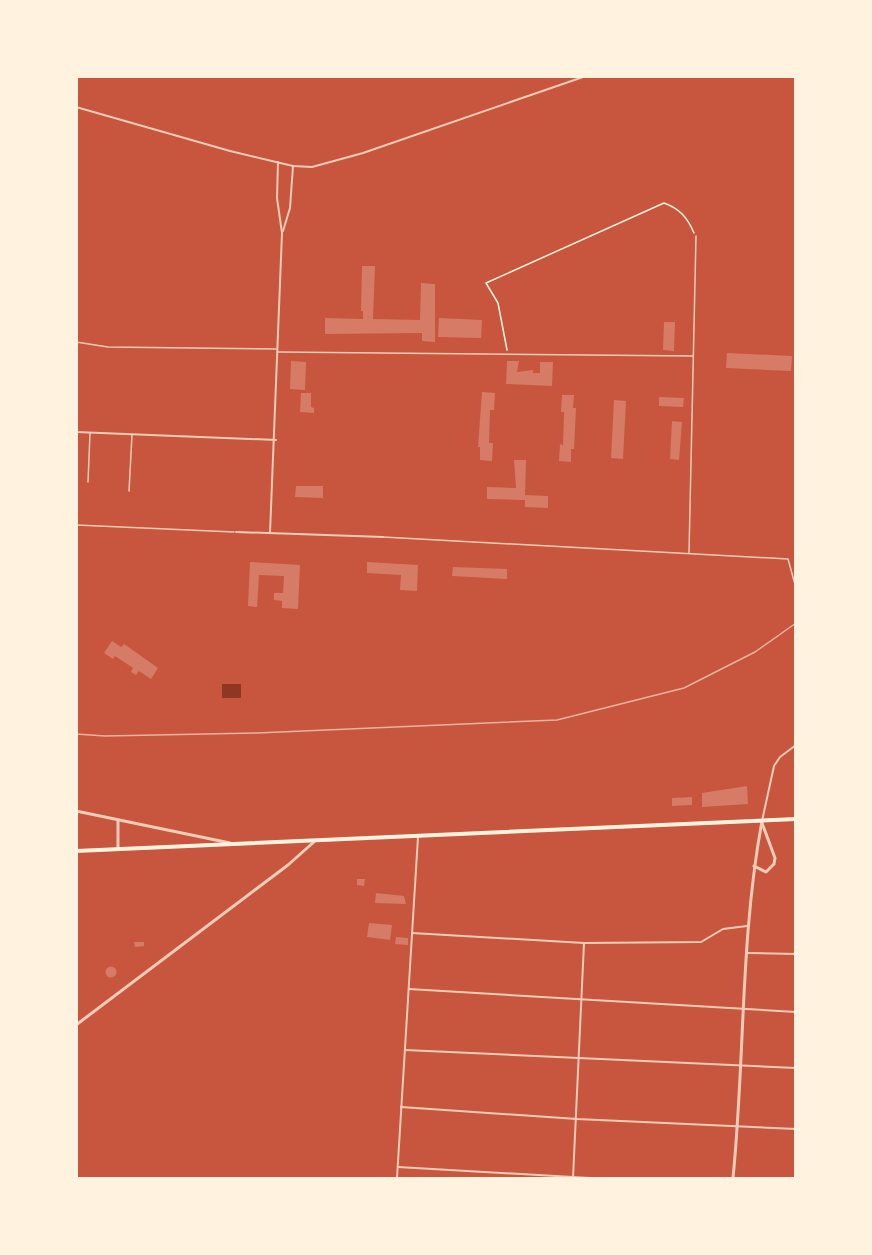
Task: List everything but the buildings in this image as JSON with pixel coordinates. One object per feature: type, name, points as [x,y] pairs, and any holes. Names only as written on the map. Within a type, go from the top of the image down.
[{"type":"main road","points":[[76,851],[795,819]]},
{"type":"street","points":[[76,106],[293,166],[312,166],[363,153],[586,76]]},
{"type":"street","points":[[270,533],[276,440],[282,233],[277,198],[278,162]]},
{"type":"street","points":[[282,233],[290,208],[293,166]]},
{"type":"street","points":[[689,553],[696,236]]},
{"type":"street","points":[[76,342],[108,347],[277,351],[508,356],[693,356]]},
{"type":"street","points":[[76,432],[276,440]]},
{"type":"street","points":[[88,482],[91,432]]},
{"type":"street","points":[[129,491],[132,434]]},
{"type":"street","points":[[76,525],[384,537],[788,558],[795,588]]},
{"type":"street","points":[[733,1179],[739,1125],[747,926],[754,866],[774,766],[780,757],[795,745]]},
{"type":"street","points":[[76,811],[232,844]]},
{"type":"street","points":[[117,849],[118,821]]},
{"type":"street","points":[[754,866],[766,872],[774,864],[775,858],[762,821]]},
{"type":"street","points":[[397,1179],[418,837]]},
{"type":"street","points":[[76,1025],[288,865],[315,841]]},
{"type":"street","points":[[412,933],[584,943],[701,942],[723,929],[747,926]]},
{"type":"street","points":[[573,1178],[584,943]]},
{"type":"street","points":[[746,952],[795,954]]},
{"type":"street","points":[[409,989],[795,1012]]},
{"type":"street","points":[[405,1050],[795,1068]]},
{"type":"street","points":[[401,1107],[577,1119],[795,1129]]},
{"type":"street","points":[[398,1167],[590,1179]]},
{"type":"path","points":[[508,356],[498,303],[486,283],[664,203],[677,208],[688,219],[696,236]]},
{"type":"shaded area","points":[[222,684],[241,684],[241,698],[222,698]]},
{"type":"railway","points":[[76,734],[105,736],[257,733],[557,720],[684,688],[755,652],[796,623]]}]
